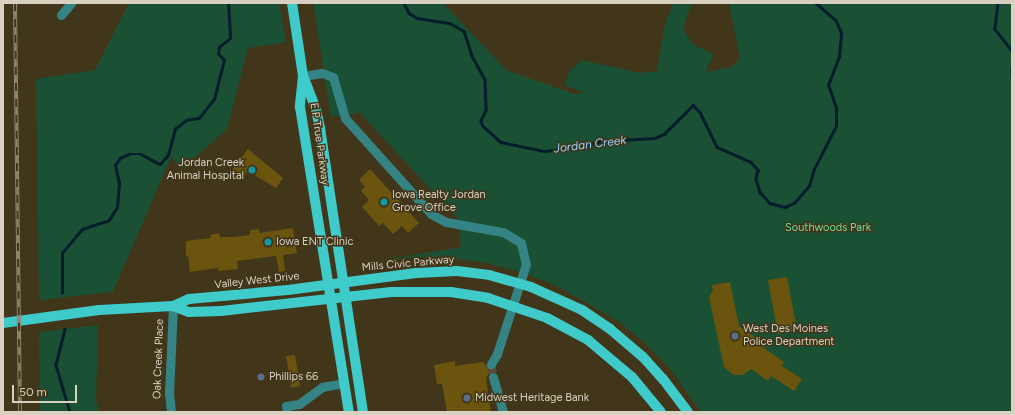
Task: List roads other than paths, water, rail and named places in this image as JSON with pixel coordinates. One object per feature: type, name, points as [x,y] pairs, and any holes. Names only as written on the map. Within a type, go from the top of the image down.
[{"type":"main road","points":[[292,3],[303,76]]},
{"type":"main road","name":"E P True Parkway","points":[[303,76],[315,106],[320,128],[363,412]]},
{"type":"main road","name":"E P True Parkway","points":[[303,76],[300,108],[349,412]]},
{"type":"main road","name":"Mills Civic Parkway","points":[[344,282],[457,271],[520,284],[562,300],[610,329],[651,365],[688,412]]},
{"type":"main road","name":"Valley West Drive","points":[[3,323],[99,310],[173,306],[189,299],[281,291],[344,282]]},
{"type":"main road","points":[[345,296],[390,292],[451,292],[488,298],[514,305],[563,325],[598,347],[632,377],[661,412]]},
{"type":"main road","name":"Valley West Drive","points":[[173,306],[189,312],[205,312],[345,296]]},
{"type":"street","points":[[61,15],[71,3]]},
{"type":"street","points":[[303,76],[322,73],[333,77],[345,118],[431,214],[446,222],[503,232],[521,243],[526,258],[520,284],[497,354],[490,364]]},
{"type":"street","name":"Oak Creek Place","points":[[171,412],[169,394],[173,306]]},
{"type":"street","points":[[493,377],[503,412]]},
{"type":"street","points":[[287,412],[286,406],[299,404],[322,387],[344,383]]},
{"type":"waterway","name":"Jordan Creek","points":[[62,293],[62,253],[82,229],[109,220],[117,207],[119,183],[115,165],[120,158],[129,154],[141,154],[160,164],[168,155],[175,129],[186,120],[199,118],[214,99],[224,60],[218,54],[219,47],[230,38],[228,3]]},
{"type":"waterway","name":"Jordan Creek","points":[[404,3],[409,13],[417,18],[450,23],[464,31],[472,56],[485,79],[486,110],[481,121],[483,126],[501,142],[544,151],[581,147],[601,141],[655,138],[664,134],[693,105],[700,112],[717,147],[751,162],[758,170],[756,179],[760,192],[770,203],[785,207],[794,203],[809,186],[814,169],[836,126],[836,108],[828,85],[839,57],[841,33],[836,21],[815,3]]},
{"type":"waterway","points":[[998,3],[995,29],[1012,51]]},
{"type":"waterway","name":"Jordan Creek","points":[[65,329],[56,365],[70,412]]},
{"type":"tunnel","points":[[491,364],[493,377]]},
{"type":"railway","points":[[15,3],[20,412]]},
{"type":"place","name":"Jordan Creek Animal Hospital","points":[[252,170]]},
{"type":"place","name":"Iowa Realty Jordan Grove Office","points":[[384,202]]},
{"type":"place","name":"Iowa ENT Clinic","points":[[268,242]]},
{"type":"place","name":"West Des Moines Police Department","points":[[735,336]]},
{"type":"place","name":"Phillips 66","points":[[261,377]]},
{"type":"place","name":"Midwest Heritage Bank","points":[[467,398]]},
{"type":"park label","name":"Southwoods Park","points":[[828,228]]}]
